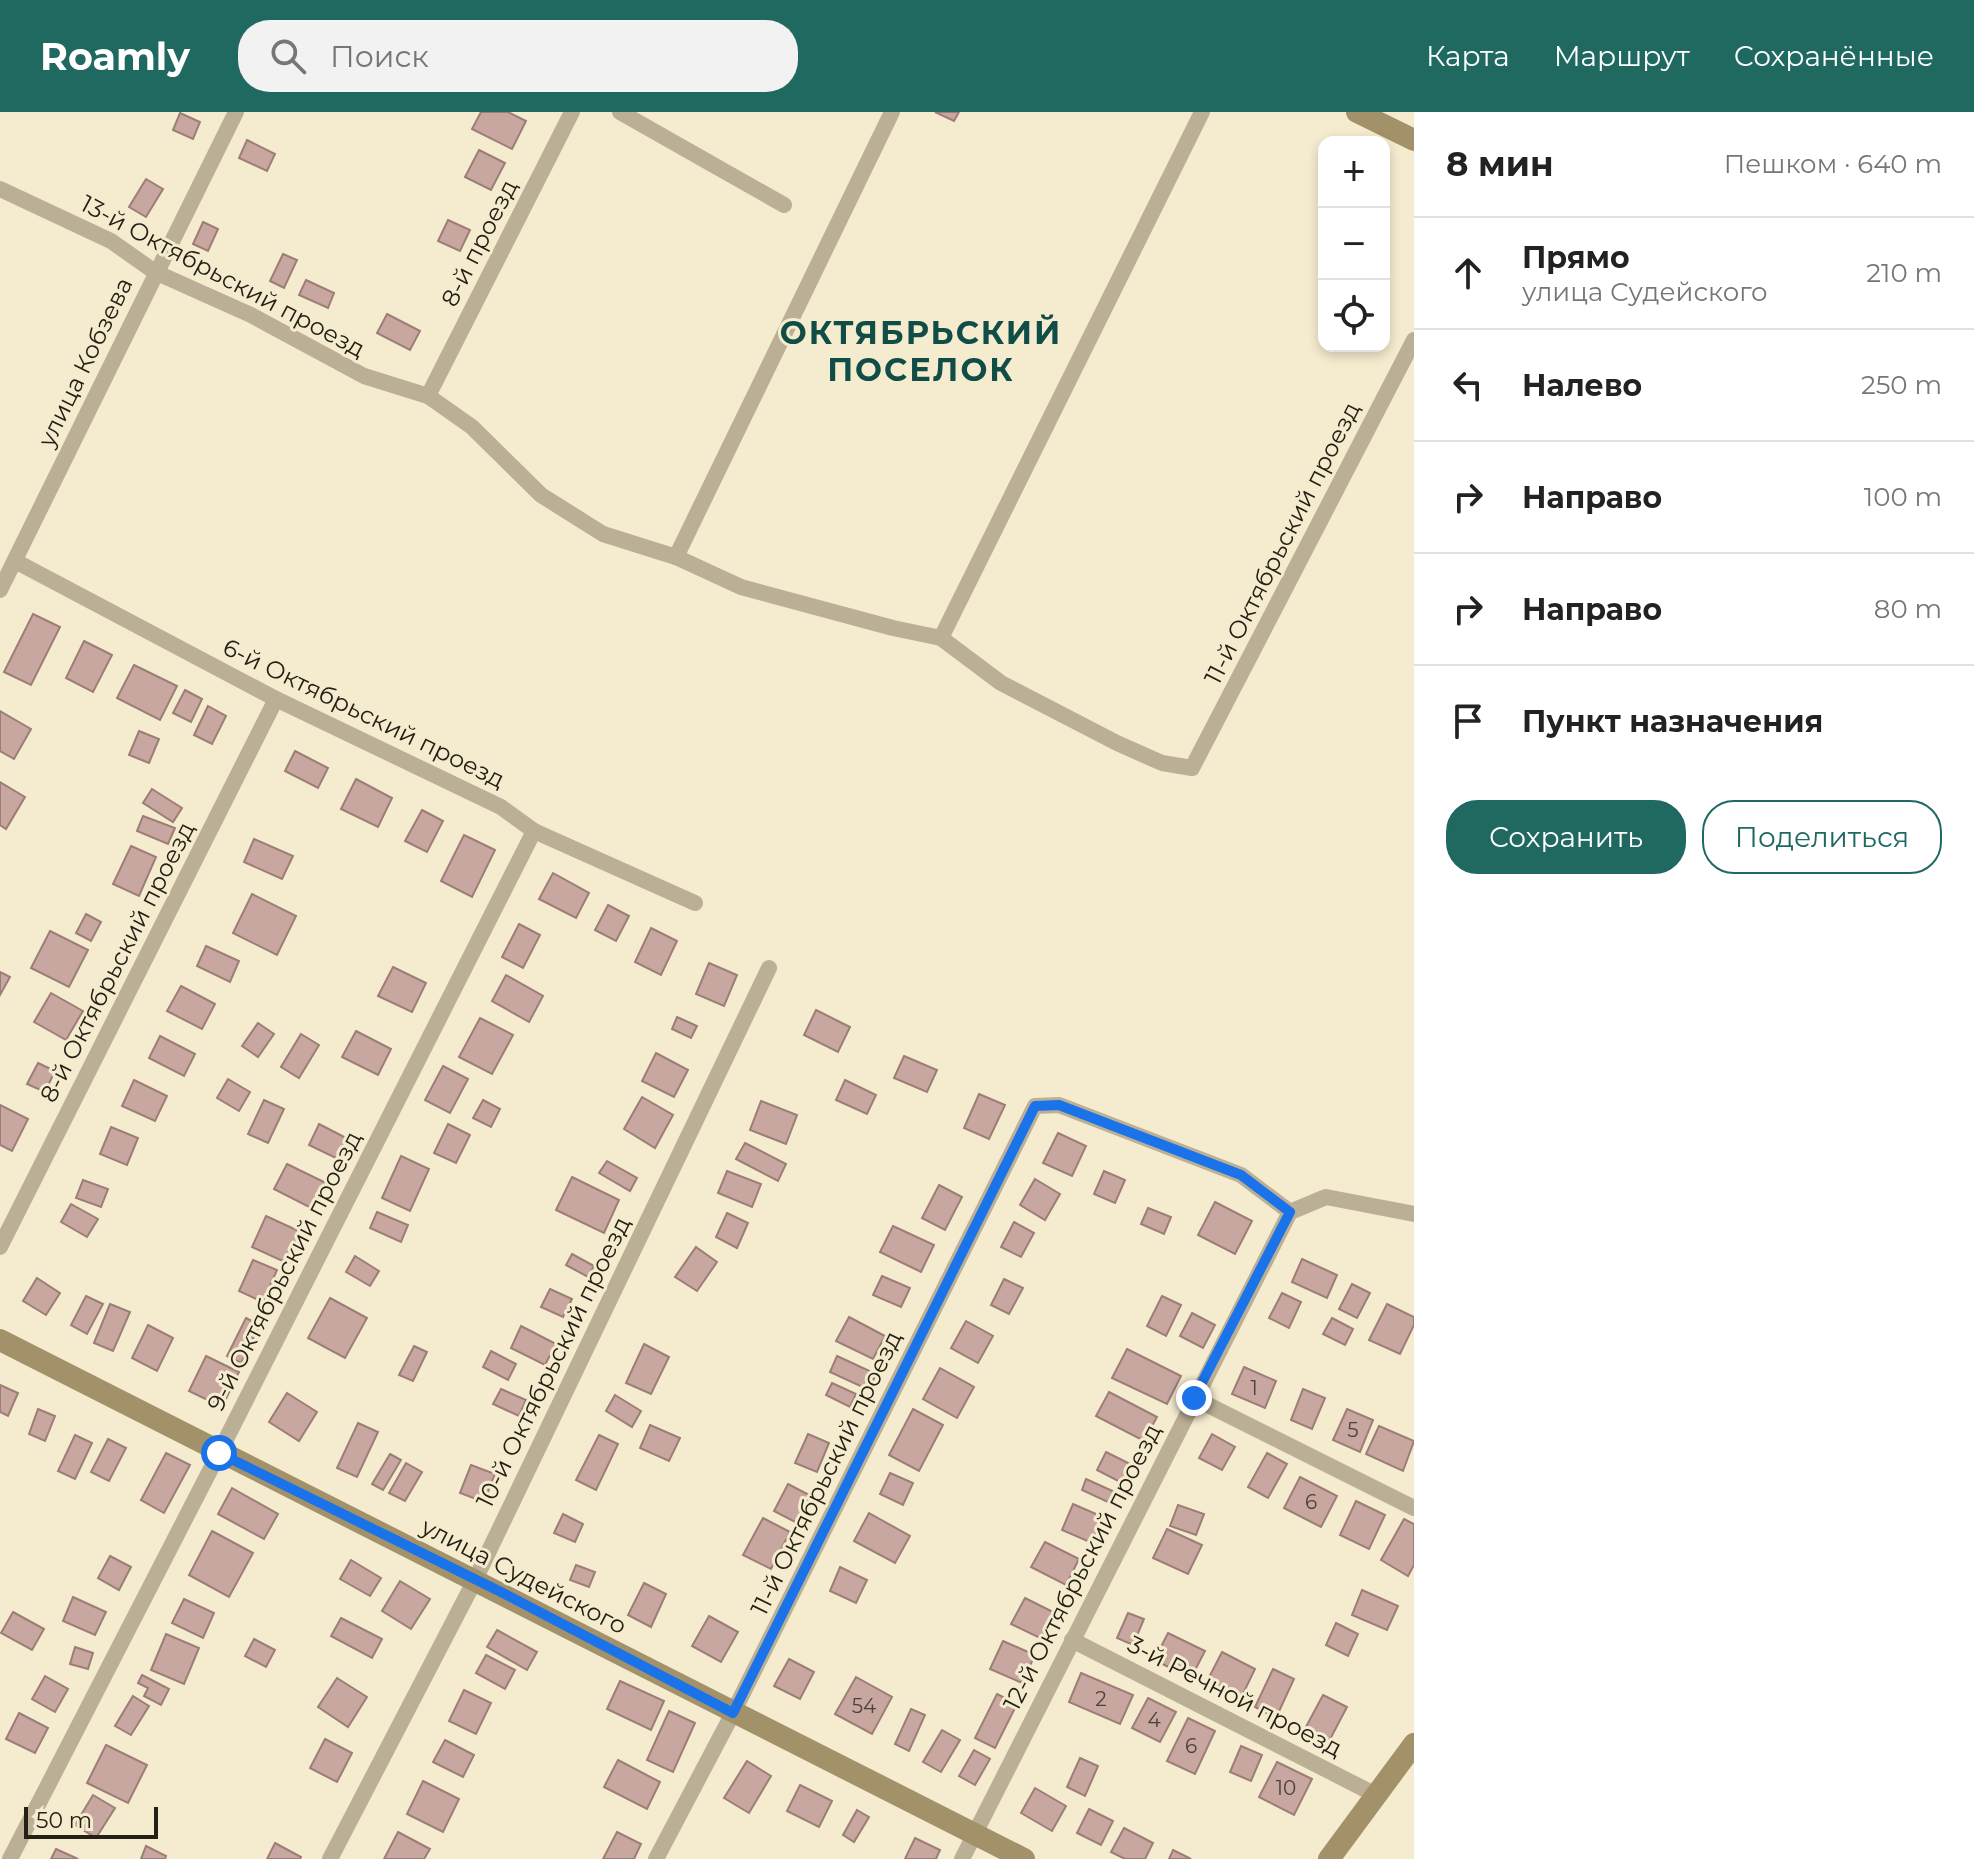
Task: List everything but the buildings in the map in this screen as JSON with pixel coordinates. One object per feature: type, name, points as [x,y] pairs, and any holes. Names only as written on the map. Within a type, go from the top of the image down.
[{"type":"street","name":"улица Кобзева","points":[[0,590],[8,568],[236,112]]},
{"type":"street","name":"8-й проезд","points":[[428,396],[572,112]]},
{"type":"street","points":[[620,112],[784,205]]},
{"type":"street","points":[[676,557],[892,112]]},
{"type":"street","points":[[941,638],[1202,112]]},
{"type":"street","points":[[1357,112],[1414,140]]},
{"type":"street","name":"13-й Октябрьский проезд","points":[[0,189],[111,241],[155,272],[251,315],[364,376],[428,396],[472,427],[541,495],[603,534],[676,557],[741,587],[941,638],[1001,683],[1117,743],[1162,763],[1192,768]]},
{"type":"street","name":"11-й Октябрьский проезд","points":[[1192,768],[1414,340]]},
{"type":"street","name":"6-й Октябрьский проезд","points":[[8,568],[501,807],[534,831],[695,903]]},
{"type":"street","name":"8-й Октябрьский проезд","points":[[0,1247],[276,699]]},
{"type":"street","name":"9-й Октябрьский проезд","points":[[10,1859],[534,831]]},
{"type":"street","name":"10-й Октябрьский проезд","points":[[330,1859],[475,1580],[769,968]]},
{"type":"street","name":"11-й Октябрьский проезд","points":[[656,1859],[733,1713],[1035,1106],[1059,1105],[1241,1175],[1290,1212]]},
{"type":"street","points":[[1290,1212],[1326,1197],[1414,1214]]},
{"type":"street","name":"12-й Октябрьский проезд","points":[[962,1859],[1290,1212]]},
{"type":"street","name":"улица Судейского","points":[[0,1340],[1024,1859]]},
{"type":"street","points":[[1194,1398],[1414,1508]]},
{"type":"street","name":"3-й Речной проезд","points":[[1072,1640],[1376,1795]]},
{"type":"street","points":[[1329,1859],[1414,1744]]},
{"type":"district","name":"ОКТЯБРЬСКИЙ ПОСЕЛОК","points":[[921,350]]},
{"type":"route","points":[[219,1453],[499,1591],[733,1713],[1035,1106],[1059,1105],[1241,1175],[1290,1212],[1194,1398]]}]
